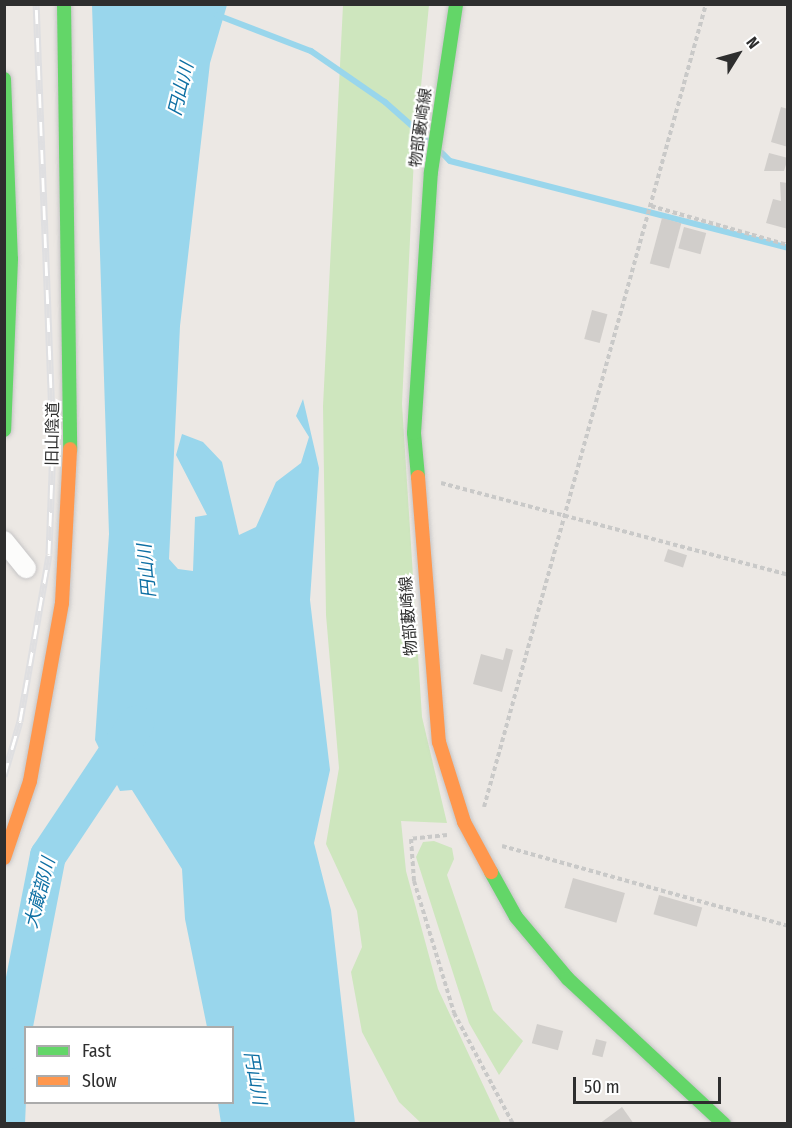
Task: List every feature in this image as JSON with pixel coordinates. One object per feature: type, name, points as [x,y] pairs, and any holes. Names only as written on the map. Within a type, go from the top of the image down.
[{"type":"main road","name":"旧山陰道","points":[[4,858],[30,781],[62,603],[70,429],[64,4]]},
{"type":"main road","name":"物部藪崎線","points":[[456,4],[431,172],[414,434],[434,715],[446,770],[475,848],[516,917],[550,959],[724,1124]]},
{"type":"main road","points":[[4,79],[11,259],[4,430]]},
{"type":"street","points":[[4,541],[26,568]]},
{"type":"path","points":[[484,818],[562,512],[651,206],[706,4]]},
{"type":"path","points":[[651,206],[788,245]]},
{"type":"path","points":[[417,477],[562,512],[788,575]]},
{"type":"path","points":[[513,1124],[454,1013],[410,852],[411,839],[430,833],[475,848],[485,841],[788,926]]},
{"type":"green space","points":[[343,5],[429,5],[414,157],[402,404],[422,717],[447,823],[401,821],[406,871],[438,989],[501,1123],[421,1123],[399,1102],[362,1032],[351,972],[362,947],[357,911],[326,844],[339,768],[326,615],[323,406]]},
{"type":"green space","points":[[434,841],[452,848],[454,859],[447,875],[493,1010],[523,1041],[499,1075],[469,1023],[416,857],[423,842]]},
{"type":"water","name":"円山川","points":[[92,5],[227,5],[210,63],[180,326],[169,559],[178,569],[193,571],[195,517],[207,515],[176,455],[182,434],[203,442],[222,462],[239,535],[256,527],[276,482],[301,463],[309,437],[296,416],[303,399],[319,468],[310,600],[330,770],[314,843],[331,910],[355,1123],[221,1123],[218,1104],[234,1104],[234,1026],[207,1026],[185,919],[182,869],[132,790],[120,791],[95,740],[109,534]]},
{"type":"building","points":[[781,107],[788,109],[788,147],[771,142]]},
{"type":"building","points":[[769,153],[788,158],[784,171],[764,171]]},
{"type":"building","points":[[780,182],[788,183],[788,229],[766,223],[773,199],[781,201]]},
{"type":"building","points":[[662,218],[681,223],[669,269],[650,263]]},
{"type":"building","points":[[684,227],[706,233],[701,254],[678,248]]},
{"type":"building","points":[[592,310],[607,314],[600,343],[584,339]]},
{"type":"building","points":[[668,549],[687,555],[683,568],[664,561]]},
{"type":"building","points":[[506,648],[513,650],[502,692],[473,684],[481,654],[503,660]]},
{"type":"building","points":[[573,878],[625,893],[616,923],[564,908]]},
{"type":"building","points":[[659,895],[702,907],[697,927],[653,914]]},
{"type":"building","points":[[537,1024],[563,1031],[558,1050],[532,1043]]},
{"type":"building","points":[[596,1039],[607,1042],[602,1057],[592,1054]]},
{"type":"building","points":[[622,1107],[634,1124],[599,1124]]},
{"type":"waterway","points":[[217,15],[311,51],[385,102],[428,140]]},
{"type":"waterway","points":[[442,153],[450,161],[788,248]]},
{"type":"waterway","name":"大蔵部川","points":[[7,1124],[10,1051],[48,856],[136,724]]},
{"type":"railway","points":[[4,776],[20,721],[49,554],[53,443],[36,4]]},
{"type":"traffic: fast","points":[[64,4],[70,449]]},
{"type":"traffic: fast","points":[[418,477],[414,433],[431,172],[456,4]]},
{"type":"traffic: fast","points":[[4,79],[11,259],[4,430]]},
{"type":"traffic: fast","points":[[491,872],[516,917],[568,979],[724,1124]]},
{"type":"traffic: slow","points":[[4,858],[30,781],[62,603],[70,449]]},
{"type":"traffic: slow","points":[[418,477],[439,742],[464,822],[491,872]]}]
